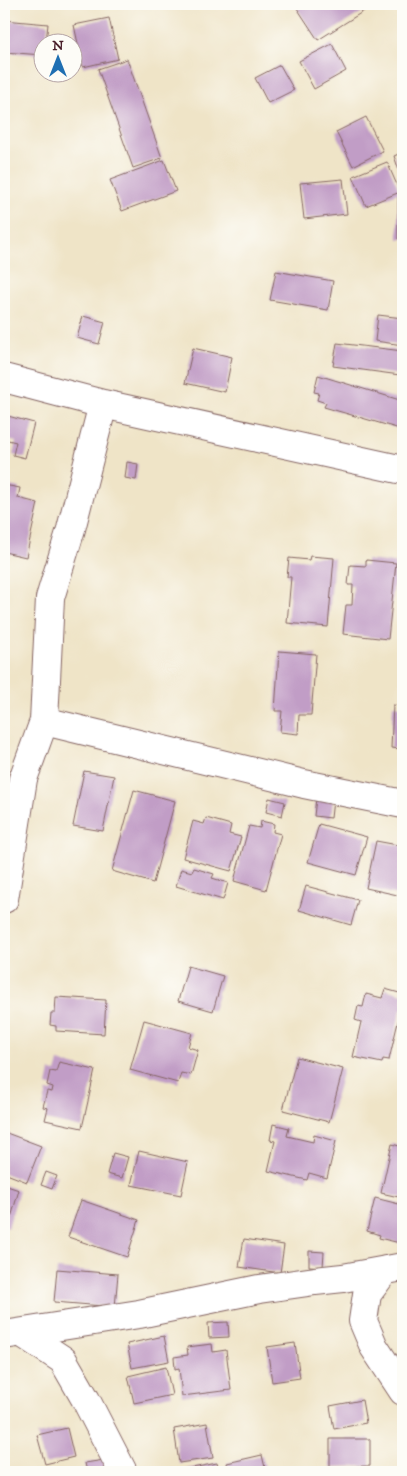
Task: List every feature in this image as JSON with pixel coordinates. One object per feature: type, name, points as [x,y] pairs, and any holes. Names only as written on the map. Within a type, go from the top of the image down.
[{"type":"street","points":[[4,378],[103,404],[403,470]]},
{"type":"street","points":[[4,899],[24,779],[44,721],[50,598],[71,529],[103,404]]},
{"type":"street","points":[[44,721],[304,784],[403,804]]},
{"type":"street","points":[[13,1334],[139,1314],[259,1289],[315,1280],[343,1278],[394,1268]]},
{"type":"street","points":[[394,1268],[367,1294],[363,1321],[374,1346],[403,1391]]},
{"type":"street","points":[[13,1334],[63,1360],[123,1472]]},
{"type":"building","points":[[303,4],[375,4],[318,40],[297,8]]},
{"type":"building","points":[[109,18],[118,59],[83,67],[82,32],[76,32],[74,25]]},
{"type":"building","points":[[4,20],[48,24],[47,32],[32,32],[32,54],[4,52]]},
{"type":"building","points":[[332,44],[346,71],[314,89],[299,61]]},
{"type":"building","points":[[127,59],[162,158],[133,168],[98,69]]},
{"type":"building","points":[[280,65],[294,90],[268,103],[255,78]]},
{"type":"building","points":[[366,117],[383,151],[353,166],[336,132]]},
{"type":"building","points":[[403,152],[403,182],[394,156]]},
{"type":"building","points":[[164,160],[176,191],[122,211],[110,180]]},
{"type":"building","points":[[387,162],[400,192],[366,206],[353,176]]},
{"type":"building","points":[[343,179],[347,214],[304,219],[300,183]]},
{"type":"building","points":[[398,197],[403,197],[403,239],[398,239]]},
{"type":"building","points":[[276,271],[333,281],[328,310],[270,300]]},
{"type":"building","points":[[378,315],[403,318],[403,345],[375,341]]},
{"type":"building","points":[[83,316],[105,322],[99,344],[77,338]]},
{"type":"building","points":[[337,343],[403,351],[400,375],[333,366]]},
{"type":"building","points":[[193,348],[232,357],[225,392],[185,383]]},
{"type":"building","points":[[318,375],[403,401],[403,420],[400,429],[324,407],[326,403],[317,400],[319,393],[314,392]]},
{"type":"building","points":[[4,415],[34,423],[25,458],[13,455],[16,442],[4,439]]},
{"type":"building","points":[[127,462],[138,464],[136,480],[125,478]]},
{"type":"building","points":[[4,485],[20,488],[18,498],[38,503],[26,557],[4,552]]},
{"type":"building","points":[[310,556],[334,558],[328,627],[287,623],[291,577],[287,577],[289,558],[309,560]]},
{"type":"building","points":[[366,560],[396,563],[388,639],[343,634],[346,605],[352,605],[353,585],[348,585],[350,565],[366,566]]},
{"type":"building","points":[[279,651],[316,654],[311,715],[299,715],[298,734],[280,732],[282,711],[275,711]]},
{"type":"building","points":[[393,705],[403,706],[403,758],[401,758],[401,749],[391,748]]},
{"type":"building","points":[[84,771],[114,776],[103,831],[73,826]]},
{"type":"building","points":[[134,790],[175,801],[153,883],[112,871]]},
{"type":"building","points":[[269,798],[285,802],[282,816],[266,812]]},
{"type":"building","points":[[316,798],[333,800],[331,818],[314,816]]},
{"type":"building","points":[[206,818],[231,825],[229,834],[241,837],[231,871],[183,858],[193,821],[204,824]]},
{"type":"building","points":[[261,821],[274,824],[273,832],[281,834],[266,890],[234,881],[249,826],[260,828]]},
{"type":"building","points":[[319,824],[367,837],[356,875],[308,862]]},
{"type":"building","points":[[376,841],[403,846],[402,896],[366,888]]},
{"type":"building","points":[[194,868],[214,874],[212,878],[228,883],[223,900],[176,886],[181,869],[192,872]]},
{"type":"building","points":[[306,886],[358,900],[351,925],[299,910]]},
{"type":"building","points":[[188,966],[223,976],[213,1011],[178,1001]]},
{"type":"building","points":[[385,989],[403,994],[403,1010],[401,1009],[389,1060],[383,1059],[382,1063],[353,1057],[361,1022],[355,1020],[358,1006],[363,1007],[366,994],[382,998]]},
{"type":"building","points":[[56,997],[106,1000],[104,1034],[56,1031],[56,1026],[50,1025],[51,1013],[55,1013]]},
{"type":"building","points":[[144,1020],[192,1033],[188,1047],[198,1050],[191,1075],[181,1073],[178,1083],[130,1070]]},
{"type":"building","points":[[297,1057],[343,1069],[329,1122],[283,1110]]},
{"type":"building","points":[[403,1061],[403,1076],[399,1075]]},
{"type":"building","points":[[59,1062],[95,1070],[82,1128],[45,1120],[48,1108],[43,1107],[47,1091],[52,1092],[53,1087],[47,1085],[50,1071],[56,1072]]},
{"type":"building","points":[[273,1124],[289,1128],[287,1136],[313,1142],[314,1135],[336,1141],[327,1178],[309,1173],[307,1180],[268,1171],[275,1141],[270,1140]]},
{"type":"building","points":[[4,1132],[41,1146],[27,1182],[4,1173]]},
{"type":"building","points":[[392,1144],[403,1147],[403,1198],[381,1193]]},
{"type":"building","points":[[139,1151],[188,1162],[181,1195],[131,1185]]},
{"type":"building","points":[[113,1153],[128,1157],[122,1178],[107,1174]]},
{"type":"building","points":[[46,1172],[57,1176],[52,1189],[41,1185]]},
{"type":"building","points":[[4,1185],[19,1190],[8,1228],[4,1227]]},
{"type":"building","points":[[375,1198],[403,1205],[403,1240],[400,1243],[379,1238],[380,1235],[367,1231]]},
{"type":"building","points":[[81,1200],[139,1220],[127,1257],[68,1237]]},
{"type":"building","points":[[244,1239],[284,1245],[280,1273],[239,1267]]},
{"type":"building","points":[[309,1251],[324,1252],[323,1267],[309,1266]]},
{"type":"building","points":[[57,1269],[118,1274],[115,1307],[54,1302]]},
{"type":"building","points":[[228,1322],[229,1337],[209,1338],[208,1323]]},
{"type":"building","points":[[164,1336],[169,1361],[132,1368],[127,1344]]},
{"type":"building","points":[[295,1343],[300,1378],[272,1382],[267,1347]]},
{"type":"building","points":[[212,1344],[213,1352],[226,1350],[231,1390],[182,1396],[179,1368],[175,1369],[174,1357],[188,1355],[187,1347]]},
{"type":"building","points":[[166,1367],[172,1395],[134,1403],[128,1376]]},
{"type":"building","points":[[4,1392],[9,1413],[4,1414]]},
{"type":"building","points":[[362,1400],[366,1423],[334,1429],[330,1406]]},
{"type":"building","points":[[207,1423],[213,1458],[179,1463],[174,1429]]},
{"type":"building","points":[[67,1428],[74,1457],[45,1464],[37,1435]]},
{"type":"building","points":[[330,1439],[370,1439],[370,1466],[330,1467]]},
{"type":"building","points":[[262,1455],[266,1472],[229,1472],[227,1463]]},
{"type":"building","points":[[104,1460],[106,1472],[87,1472],[85,1463]]},
{"type":"building","points":[[217,1463],[219,1472],[177,1472],[177,1471]]}]
